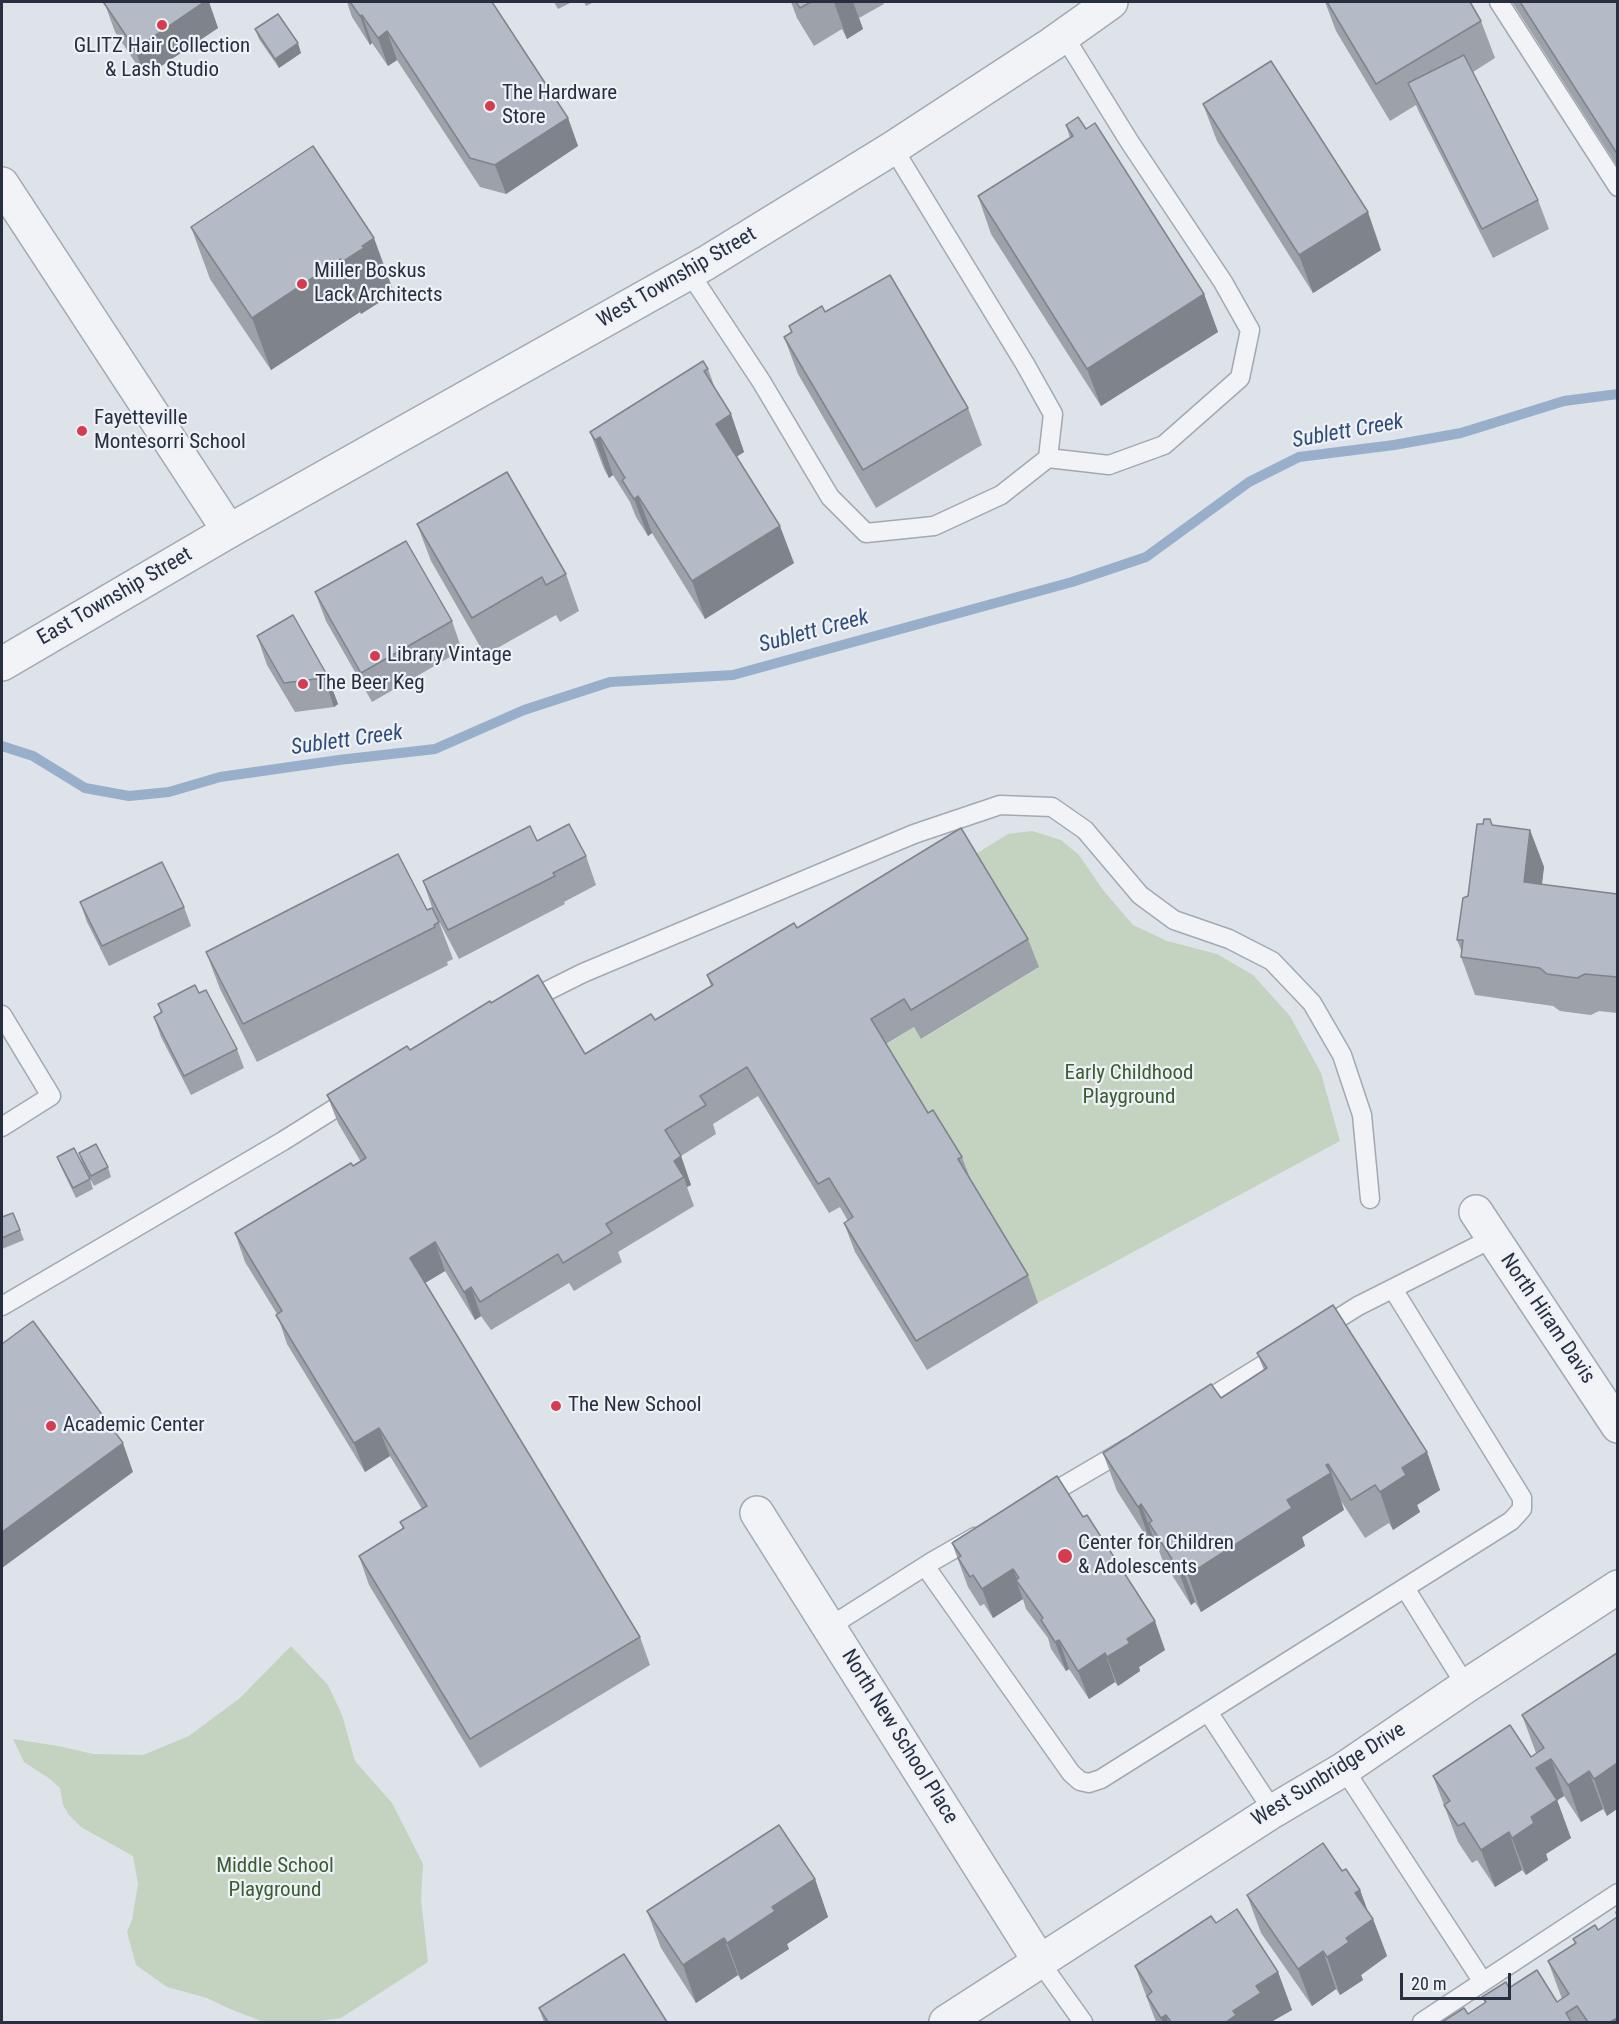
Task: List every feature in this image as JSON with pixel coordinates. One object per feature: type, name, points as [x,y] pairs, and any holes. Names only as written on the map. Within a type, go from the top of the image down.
[{"type":"street","name":"West Township Street","points":[[229,531],[689,272],[893,148],[1112,2]]},
{"type":"street","points":[[2,184],[229,531]]},
{"type":"street","name":"East Township Street","points":[[2,664],[229,531]]},
{"type":"street","name":"North Hiram Davis","points":[[1485,1225],[1617,1426]]},
{"type":"street","name":"North New School Place","points":[[757,1513],[1040,1962]]},
{"type":"street","name":"West Sunbridge Drive","points":[[946,2022],[1274,1810],[1344,1769],[1617,1587]]},
{"type":"lane","points":[[1499,2],[1617,187]]},
{"type":"lane","points":[[1047,458],[1109,465],[1164,445],[1240,378],[1250,330],[1223,282],[1129,141],[1064,36]]},
{"type":"lane","points":[[689,272],[761,381],[830,497],[866,533],[934,525],[1001,495],[1047,458],[1053,414],[893,148]]},
{"type":"lane","points":[[510,1010],[583,973],[914,834],[1000,804],[1052,807],[1085,830],[1140,896],[1174,920],[1229,939],[1272,961],[1312,1003],[1342,1055],[1362,1115],[1370,1200]]},
{"type":"lane","points":[[2,1015],[51,1096],[2,1127]]},
{"type":"lane","points":[[2,1306],[283,1141],[368,1088]]},
{"type":"lane","points":[[1186,1413],[1358,1306],[1393,1289],[1485,1225]]},
{"type":"lane","points":[[925,1566],[1071,1773],[1080,1781],[1089,1783],[1101,1779],[1511,1521],[1522,1509],[1522,1498],[1393,1289]]},
{"type":"lane","points":[[1024,1508],[1146,1438]]},
{"type":"lane","points":[[829,1627],[993,1526]]},
{"type":"lane","points":[[1405,1588],[1466,1686]]},
{"type":"lane","points":[[1208,1712],[1274,1810]]},
{"type":"lane","points":[[1344,1769],[1483,1982]]},
{"type":"lane","points":[[1422,2022],[1617,1893]]},
{"type":"lane","points":[[1040,1962],[1083,2022]]},
{"type":"green space","name":"Early Childhood Playground","points":[[1032,831],[1061,840],[1079,855],[1103,890],[1133,925],[1167,941],[1217,954],[1253,975],[1290,1016],[1321,1073],[1340,1141],[1038,1303],[881,1048],[914,1027],[922,1039],[1038,968],[971,857],[1008,834]]},
{"type":"green space","name":"Middle School Playground","points":[[291,1646],[328,1685],[342,1715],[355,1761],[392,1803],[423,1864],[421,1899],[428,1962],[341,2018],[311,2022],[264,2022],[207,1998],[167,1987],[136,1965],[127,1932],[132,1920],[138,1884],[133,1856],[81,1827],[63,1805],[60,1788],[24,1762],[13,1739],[93,1754],[143,1755],[189,1736],[240,1698]]},
{"type":"building","points":[[204,2],[135,49],[104,3]]},
{"type":"building","name":"The Hardware Store","points":[[350,2],[492,2],[568,118],[495,165],[470,158],[387,31],[378,38]]},
{"type":"building","points":[[796,2],[811,2],[800,8]]},
{"type":"building","points":[[1327,2],[1470,2],[1481,21],[1376,84]]},
{"type":"building","points":[[1520,2],[1617,2],[1617,152],[1616,152]]},
{"type":"building","points":[[278,14],[298,43],[275,59],[255,29]]},
{"type":"building","points":[[1464,55],[1538,200],[1482,229],[1408,83]]},
{"type":"building","points":[[1271,61],[1368,212],[1299,255],[1203,104]]},
{"type":"building","points":[[1078,117],[1086,129],[1095,123],[1204,294],[1087,369],[978,196],[1073,136],[1066,125]]},
{"type":"building","points":[[313,146],[374,238],[362,246],[364,248],[342,262],[341,259],[252,318],[191,227]]},
{"type":"building","points":[[890,275],[968,408],[863,470],[784,337],[792,332],[789,326],[822,306],[825,312]]},
{"type":"building","points":[[703,361],[708,369],[704,371],[731,414],[716,424],[780,526],[692,581],[638,496],[634,499],[622,480],[625,478],[600,437],[595,440],[590,432]]},
{"type":"building","points":[[507,472],[566,574],[546,585],[542,577],[472,618],[417,524]]},
{"type":"building","points":[[406,541],[452,621],[361,673],[315,592]]},
{"type":"building","points":[[293,615],[327,675],[324,678],[284,683],[257,636]]},
{"type":"building","points":[[1484,819],[1490,819],[1492,825],[1530,830],[1524,882],[1617,894],[1617,977],[1585,974],[1577,978],[1547,974],[1540,968],[1461,957],[1463,940],[1457,940],[1463,898],[1468,896],[1477,824],[1483,824]]},
{"type":"building","points":[[569,824],[586,856],[553,873],[555,876],[448,930],[423,881],[530,826],[537,841]]},
{"type":"building","points":[[961,828],[1028,939],[911,1010],[904,999],[871,1019],[928,1113],[933,1110],[962,1157],[958,1159],[1028,1275],[916,1341],[844,1223],[853,1217],[829,1178],[818,1184],[747,1067],[700,1096],[706,1105],[665,1130],[681,1156],[674,1161],[684,1177],[606,1224],[612,1233],[563,1263],[558,1254],[480,1302],[471,1287],[464,1292],[435,1242],[410,1258],[640,1637],[470,1739],[359,1556],[404,1528],[400,1522],[427,1506],[379,1428],[354,1443],[276,1315],[282,1311],[235,1233],[351,1163],[353,1166],[366,1158],[327,1095],[407,1046],[410,1050],[490,1001],[491,1003],[538,975],[585,1054],[651,1014],[655,1020],[713,985],[707,975],[794,923],[797,928]]},
{"type":"building","points":[[398,854],[427,910],[432,908],[439,922],[434,925],[435,927],[243,1024],[206,952]]},
{"type":"building","points":[[162,862],[184,907],[102,946],[80,902]]},
{"type":"building","points":[[195,985],[199,993],[206,990],[237,1049],[184,1076],[154,1017],[162,1012],[158,1004]]},
{"type":"building","points":[[96,1144],[108,1167],[91,1176],[79,1153]]},
{"type":"building","points":[[74,1148],[90,1179],[73,1188],[57,1157]]},
{"type":"building","points":[[13,1213],[20,1230],[2,1238],[2,1217]]},
{"type":"building","points":[[1333,1305],[1427,1452],[1402,1468],[1406,1475],[1380,1492],[1375,1485],[1351,1500],[1328,1464],[1326,1465],[1331,1473],[1287,1500],[1292,1508],[1188,1575],[1181,1564],[1177,1567],[1149,1523],[1152,1521],[1141,1504],[1138,1507],[1103,1453],[1211,1384],[1221,1398],[1267,1368],[1257,1353]]},
{"type":"building","name":"Academic Center","points":[[33,1321],[123,1443],[2,1532],[2,1344]]},
{"type":"building","points":[[1057,1476],[1083,1517],[1087,1515],[1155,1621],[1127,1639],[1130,1643],[1107,1657],[1105,1653],[1078,1671],[1059,1640],[1055,1642],[1041,1620],[1043,1618],[1016,1580],[1019,1578],[1013,1569],[982,1589],[973,1575],[970,1577],[958,1558],[961,1556],[952,1543]]},
{"type":"building","points":[[1617,1653],[1617,1763],[1594,1779],[1589,1771],[1568,1785],[1551,1759],[1536,1768],[1557,1800],[1531,1817],[1534,1823],[1512,1838],[1509,1832],[1481,1850],[1464,1823],[1458,1826],[1444,1805],[1450,1801],[1433,1776],[1510,1725],[1531,1757],[1544,1748],[1522,1715]]},
{"type":"building","points":[[779,1825],[815,1879],[772,1907],[775,1911],[727,1943],[724,1938],[683,1965],[647,1911]]},
{"type":"building","points":[[1323,1843],[1342,1871],[1346,1869],[1360,1890],[1355,1893],[1373,1919],[1346,1938],[1349,1942],[1327,1957],[1323,1951],[1298,1969],[1247,1895]]},
{"type":"building","points":[[1237,1909],[1278,1972],[1256,1986],[1261,1993],[1233,2011],[1236,2015],[1226,2022],[1171,2022],[1166,2015],[1161,2018],[1147,1996],[1152,1992],[1135,1966],[1211,1916],[1216,1923]]},
{"type":"building","points":[[1617,1917],[1617,2018],[1610,2022],[1588,2022],[1577,2006],[1566,2013],[1571,2022],[1442,2022],[1464,2008],[1468,2014],[1486,2002],[1482,1997],[1506,1982],[1509,1988],[1537,1970],[1557,2002],[1569,1994],[1548,1961],[1576,1943],[1573,1939],[1595,1925],[1598,1930]]},
{"type":"building","points":[[624,1954],[667,2022],[548,2022],[539,2008]]},
{"type":"waterway","name":"Sublett Creek","points":[[2,746],[33,756],[85,788],[129,796],[169,792],[220,777],[435,749],[524,710],[610,682],[733,675],[1072,582],[1146,557],[1249,482],[1299,457],[1394,445],[1461,433],[1564,401],[1618,394]]},
{"type":"place","name":"GLITZ Hair Collection & Lash Studio","points":[[162,25]]},
{"type":"place","name":"The Hardware Store","points":[[490,106]]},
{"type":"place","name":"Miller Boskus Lack Architects","points":[[302,284]]},
{"type":"place","name":"Fayetteville Montesorri School","points":[[82,431]]},
{"type":"place","name":"Library Vintage","points":[[375,656]]},
{"type":"place","name":"The Beer Keg","points":[[303,684]]},
{"type":"place","name":"The New School","points":[[556,1406]]},
{"type":"place","name":"Academic Center","points":[[51,1426]]},
{"type":"place","name":"Center for Children & Adolescents","points":[[1065,1556]]}]
